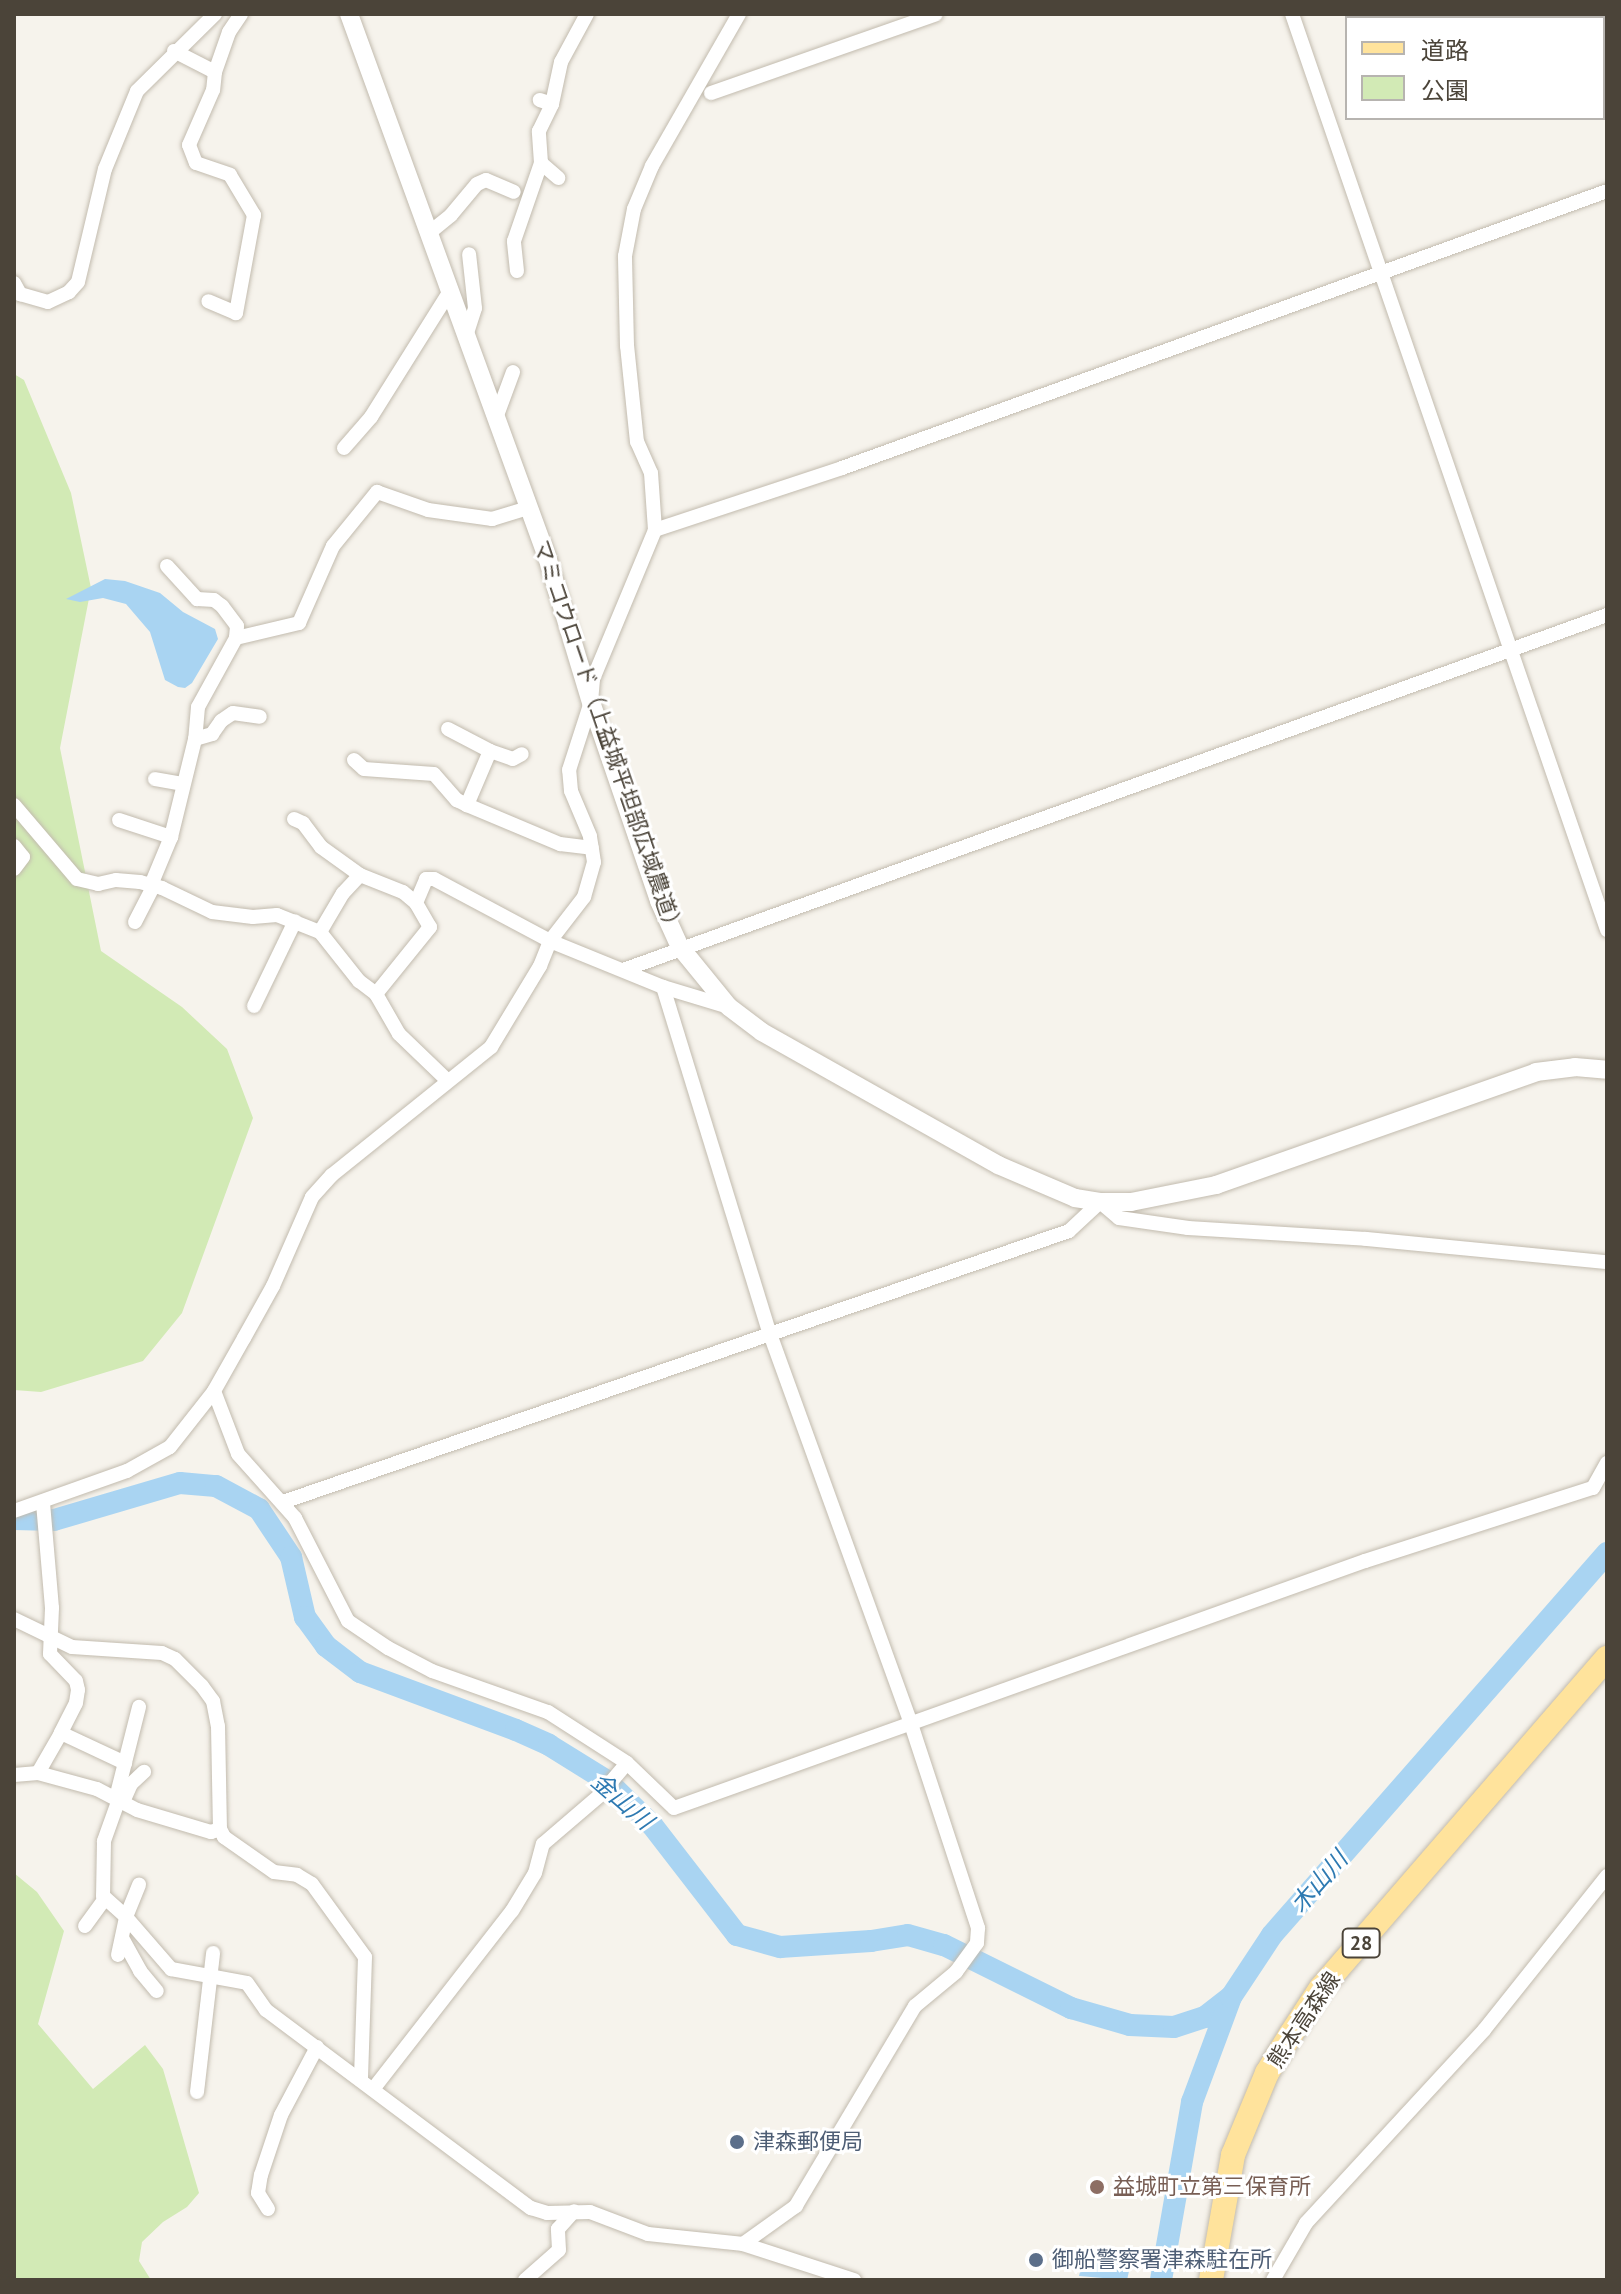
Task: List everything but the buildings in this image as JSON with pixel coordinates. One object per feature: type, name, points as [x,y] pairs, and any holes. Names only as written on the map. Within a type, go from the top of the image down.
[{"type":"main road","name":"熊本高森線","points":[[1211,2280],[1233,2155],[1267,2073],[1291,2034],[1321,1988],[1607,1658]]},
{"type":"street","points":[[14,283],[20,294],[48,302],[69,292],[78,282],[105,169],[137,91],[174,51],[215,14]]},
{"type":"street","points":[[208,301],[236,313],[254,215],[230,175],[196,163],[189,145],[213,90],[215,72],[229,32],[241,14]]},
{"type":"street","name":"マミコウロード（上益城平坦部広域農道）","points":[[349,14],[529,508],[659,901],[680,947],[729,1007],[762,1032],[998,1165],[1075,1198],[1100,1202],[1131,1202],[1216,1185],[1536,1072],[1575,1067],[1607,1070]]},
{"type":"street","points":[[517,271],[514,241],[541,163],[539,131],[546,102],[561,62],[587,14]]},
{"type":"street","points":[[14,1511],[127,1471],[170,1447],[214,1391],[273,1286],[312,1197],[332,1175],[491,1047],[540,966],[550,941],[584,897],[594,862],[569,780],[591,702],[593,679],[655,530],[651,473],[637,442],[627,346],[625,256],[634,209],[652,166],[739,14]]},
{"type":"street","points":[[711,93],[936,14]]},
{"type":"street","points":[[1292,14],[1607,930]]},
{"type":"street","points":[[174,51],[215,72]]},
{"type":"street","points":[[541,163],[558,178]]},
{"type":"street","points":[[429,233],[451,215],[477,184],[486,180],[514,192]]},
{"type":"street","points":[[655,530],[842,468],[1607,191]]},
{"type":"street","points":[[466,336],[475,308],[469,254]]},
{"type":"street","points":[[344,448],[371,417],[450,291]]},
{"type":"street","points":[[496,418],[513,372]]},
{"type":"street","points":[[236,638],[299,623],[333,546],[377,492],[428,510],[492,519],[529,508]]},
{"type":"street","points":[[135,922],[171,837],[195,739],[198,707],[236,638],[237,626],[230,615],[214,600],[197,599],[167,566]]},
{"type":"street","points":[[626,969],[1607,615]]},
{"type":"street","points":[[195,739],[212,734],[221,721],[233,713],[260,717]]},
{"type":"street","points":[[448,729],[513,759],[522,754]]},
{"type":"street","points":[[467,805],[490,751]]},
{"type":"street","points":[[354,760],[364,769],[434,774],[457,800],[467,805],[560,844],[592,848]]},
{"type":"street","points":[[155,779],[183,784]]},
{"type":"street","points":[[14,805],[77,879],[98,884],[116,880],[152,885],[212,912],[253,917],[277,915],[320,932],[359,981],[376,994],[399,1034],[447,1080]]},
{"type":"street","points":[[294,819],[303,823],[321,847],[360,875],[403,892],[416,903],[430,927],[376,994]]},
{"type":"street","points":[[119,820],[171,837]]},
{"type":"street","points":[[14,846],[23,857],[14,869]]},
{"type":"street","points":[[320,932],[343,893],[360,875]]},
{"type":"street","points":[[416,903],[426,879],[434,879],[550,941],[626,969],[663,987],[729,1007]]},
{"type":"street","points":[[254,1006],[295,921]]},
{"type":"street","points":[[663,987],[770,1334],[911,1724],[978,1928],[977,1943],[956,1972],[915,2006],[796,2206],[743,2244]]},
{"type":"street","points":[[283,1502],[1069,1231],[1100,1202],[1119,1218],[1188,1228],[1366,1239],[1607,1262]]},
{"type":"street","points":[[214,1391],[238,1454],[295,1518],[348,1621],[388,1648],[432,1671],[548,1712],[674,1808],[1365,1561],[1593,1488],[1607,1463]]},
{"type":"street","points":[[38,1773],[76,1703],[78,1690],[76,1681],[50,1654],[52,1608],[43,1503]]},
{"type":"street","points":[[14,1619],[87,1650],[126,1648],[162,1653],[175,1659],[202,1686],[213,1701],[218,1726],[220,1829],[234,1846],[268,1868],[297,1875],[312,1884],[365,1957],[368,2084]]},
{"type":"street","points":[[85,1926],[105,1898],[104,1841],[119,1800],[139,1707]]},
{"type":"street","points":[[61,1733],[125,1763]]},
{"type":"street","points":[[368,2084],[512,1911],[535,1873],[543,1844],[599,1796],[624,1767]]},
{"type":"street","points":[[17,1771],[38,1773],[97,1789],[137,1810],[211,1832],[220,1829]]},
{"type":"street","points":[[119,1800],[144,1772]]},
{"type":"street","points":[[1273,2280],[1306,2223],[1484,2030],[1607,1876]]},
{"type":"street","points":[[118,1955],[126,1917],[139,1884]]},
{"type":"street","points":[[105,1898],[126,1917],[171,1969],[247,1983],[266,2010],[531,2208],[547,2213],[590,2212],[648,2234],[743,2244],[854,2280]]},
{"type":"street","points":[[122,1938],[140,1971],[157,1991]]},
{"type":"street","points":[[197,2092],[213,1977],[213,1953]]},
{"type":"street","points":[[268,2209],[258,2193],[261,2175],[281,2115],[317,2047]]},
{"type":"street","points":[[525,2280],[559,2250],[558,2229],[574,2211]]},
{"type":"green space","points":[[14,374],[24,380],[71,493],[91,588],[60,748],[101,951],[182,1007],[227,1049],[253,1118],[182,1313],[143,1361],[41,1392],[14,1390]]},
{"type":"green space","points":[[14,1873],[37,1892],[64,1931],[38,2024],[93,2089],[145,2045],[163,2069],[199,2193],[187,2207],[163,2222],[142,2242],[139,2261],[151,2280],[14,2280]]},
{"type":"water","points":[[105,579],[125,581],[160,593],[183,612],[215,629],[218,639],[192,683],[185,688],[165,680],[150,632],[126,604],[103,598],[80,602],[66,599]]},
{"type":"water","points":[[1086,2248],[1132,2258],[1127,2280],[1079,2276]]},
{"type":"waterway","name":"金山川","points":[[14,1519],[54,1520],[180,1483],[216,1486],[259,1509],[291,1557],[305,1617],[326,1646],[360,1672],[516,1730],[549,1745],[607,1781],[652,1825],[737,1935],[780,1947],[871,1941],[908,1935],[944,1945],[1071,2008],[1130,2025],[1174,2027],[1205,2017],[1231,1997]]},
{"type":"waterway","name":"木山川","points":[[1161,2280],[1192,2102],[1231,1997],[1272,1935],[1607,1553]]},
{"type":"place","name":"津森郵便局","points":[[737,2142]]},
{"type":"place","name":"益城町立第三保育所","points":[[1097,2187]]},
{"type":"place","name":"御船警察署津森駐在所","points":[[1036,2260]]}]
